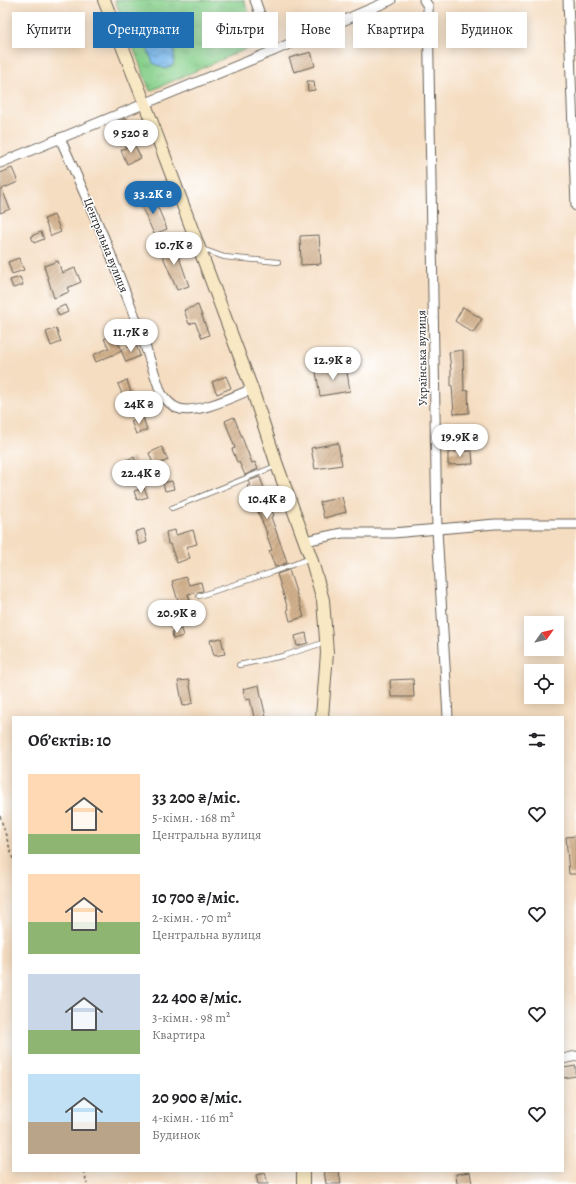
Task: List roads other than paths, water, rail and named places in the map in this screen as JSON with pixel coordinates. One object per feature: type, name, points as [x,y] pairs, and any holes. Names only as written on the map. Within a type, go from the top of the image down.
[{"type":"street","points":[[104,0],[145,104],[252,389],[277,465],[311,558],[323,600],[326,642],[322,716]]},
{"type":"street","points":[[255,0],[273,51]]},
{"type":"street","points":[[0,163],[273,51],[391,0]]},
{"type":"street","name":"Українська вулиця","points":[[424,0],[428,6],[437,530],[448,716]]},
{"type":"street","points":[[568,0],[576,206]]},
{"type":"street","name":"Центральна вулиця","points":[[60,138],[105,240],[161,394],[168,403],[178,409],[192,411],[252,389]]},
{"type":"street","points":[[305,542],[342,533],[393,533],[495,524],[576,524]]},
{"type":"street","points":[[564,1059],[576,1056]]},
{"type":"street","points":[[303,1172],[303,1184]]},
{"type":"lane","points":[[199,248],[224,257],[278,262]]},
{"type":"lane","points":[[172,508],[277,465]]},
{"type":"lane","points":[[199,596],[311,558]]},
{"type":"lane","points":[[239,665],[283,656],[326,642]]},
{"type":"water","points":[[147,48],[174,48],[173,65],[165,69],[153,63]]}]
